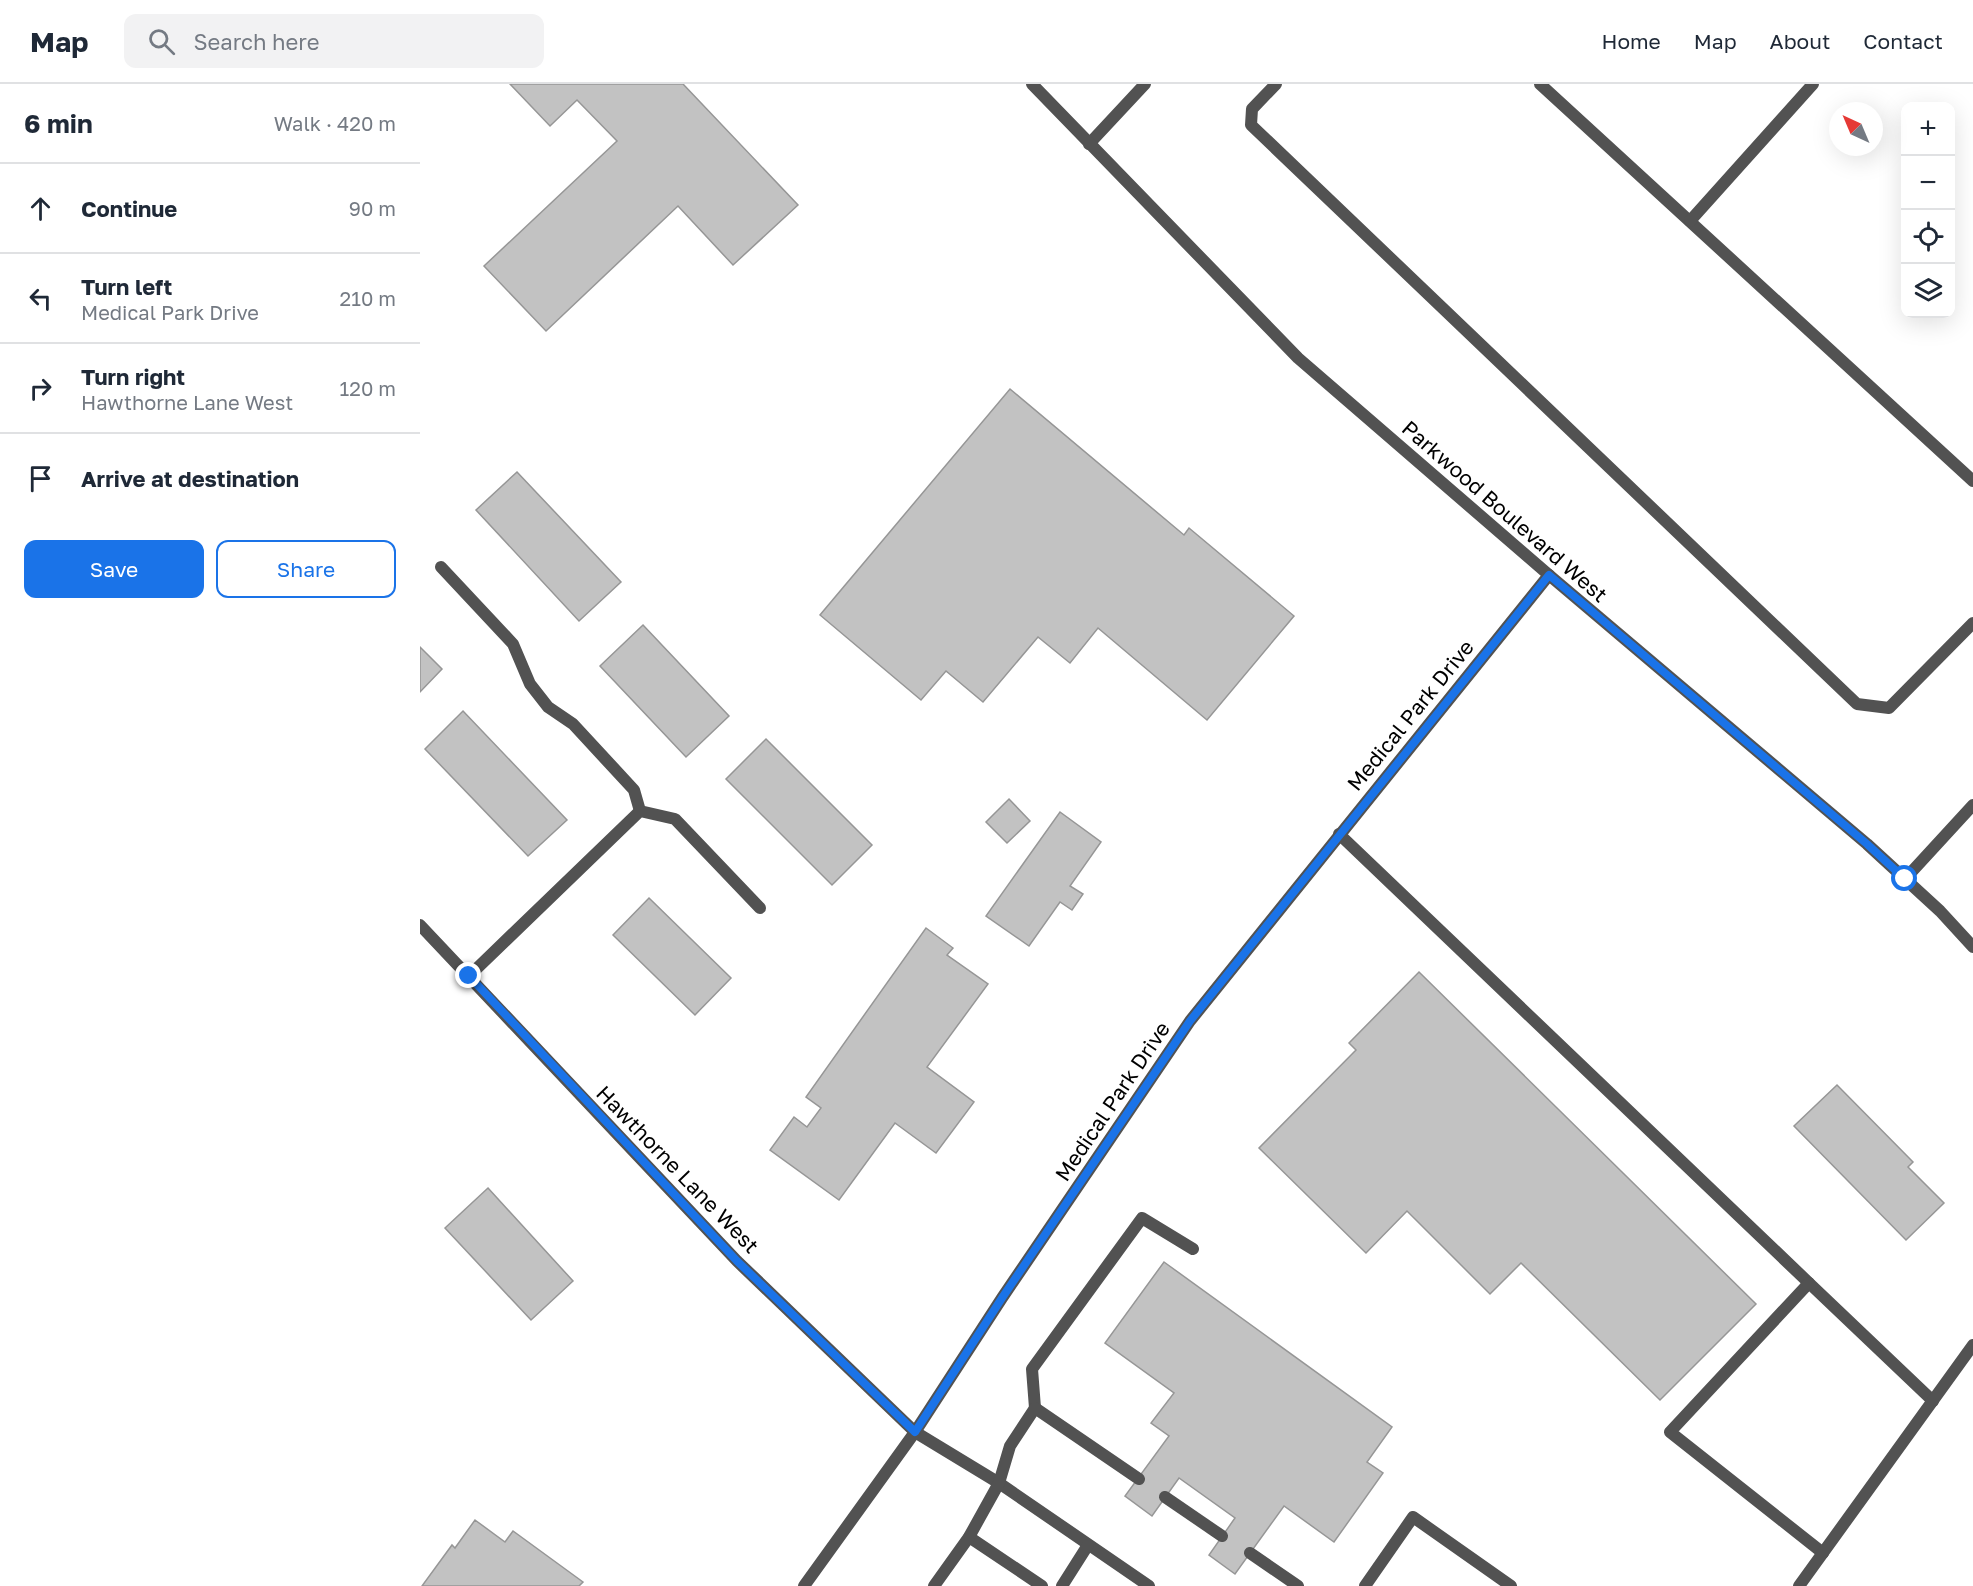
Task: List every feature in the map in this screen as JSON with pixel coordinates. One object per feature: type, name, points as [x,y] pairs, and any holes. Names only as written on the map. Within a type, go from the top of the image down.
[{"type":"street","name":"Parkwood Boulevard West","points":[[1032,84],[1298,358],[1549,575],[1867,844],[1940,911],[1973,947]]},
{"type":"street","points":[[1089,144],[1145,84]]},
{"type":"street","points":[[1276,84],[1252,109],[1251,125],[1857,704],[1889,708],[1973,623]]},
{"type":"street","points":[[1540,84],[1973,481]]},
{"type":"street","points":[[1689,221],[1813,84]]},
{"type":"street","points":[[441,567],[513,644],[530,684],[548,707],[573,724],[634,790],[640,811]]},
{"type":"street","name":"Medical Park Drive","points":[[804,1586],[915,1432],[1002,1298],[1190,1021],[1549,575]]},
{"type":"street","points":[[1905,879],[1973,805]]},
{"type":"street","points":[[640,811],[675,819],[760,908]]},
{"type":"street","points":[[469,976],[640,811]]},
{"type":"street","points":[[1339,834],[1933,1401]]},
{"type":"street","name":"Hawthorne Lane West","points":[[420,925],[737,1261],[915,1432],[999,1483],[1149,1586]]},
{"type":"street","points":[[934,1586],[969,1537],[999,1483],[1010,1446],[1035,1408],[1032,1369],[1142,1218],[1192,1250]]},
{"type":"street","points":[[1809,1283],[1670,1432],[1823,1553]]},
{"type":"street","points":[[1799,1586],[1973,1345]]},
{"type":"street","points":[[1035,1408],[1139,1479]]},
{"type":"street","points":[[1165,1497],[1222,1536]]},
{"type":"street","points":[[1365,1586],[1413,1517],[1511,1586]]},
{"type":"street","points":[[969,1537],[1042,1586]]},
{"type":"street","points":[[1062,1586],[1088,1545]]},
{"type":"street","points":[[1250,1553],[1298,1586]]},
{"type":"building","points":[[510,84],[683,84],[798,205],[733,265],[678,206],[546,331],[484,266],[617,141],[577,100],[550,126]]},
{"type":"building","points":[[1010,389],[1184,535],[1189,528],[1294,616],[1207,720],[1098,628],[1070,663],[1038,637],[983,702],[946,671],[921,700],[820,615]]},
{"type":"building","points":[[517,472],[621,582],[579,621],[476,510]]},
{"type":"building","points":[[643,625],[729,716],[686,757],[600,666]]},
{"type":"building","points":[[420,647],[442,669],[420,692]]},
{"type":"building","points":[[463,711],[567,820],[528,856],[425,749]]},
{"type":"building","points":[[766,739],[872,845],[832,885],[726,779]]},
{"type":"building","points":[[1009,799],[1030,821],[1007,843],[986,822]]},
{"type":"building","points":[[1060,812],[1101,842],[1070,886],[1083,894],[1072,910],[1060,902],[1029,946],[986,916]]},
{"type":"building","points":[[649,898],[731,978],[695,1015],[613,935]]},
{"type":"building","points":[[926,928],[953,948],[947,955],[988,984],[927,1067],[974,1102],[936,1153],[895,1123],[839,1200],[770,1150],[794,1117],[807,1127],[821,1108],[806,1097]]},
{"type":"building","points":[[1419,972],[1756,1304],[1660,1400],[1521,1263],[1490,1294],[1407,1211],[1366,1253],[1259,1148],[1356,1050],[1349,1043]]},
{"type":"building","points":[[1837,1085],[1913,1162],[1908,1167],[1944,1203],[1906,1240],[1794,1126]]},
{"type":"building","points":[[488,1188],[573,1281],[531,1320],[445,1228]]},
{"type":"building","points":[[1164,1262],[1392,1427],[1367,1462],[1383,1473],[1334,1542],[1284,1506],[1235,1574],[1209,1555],[1235,1518],[1179,1478],[1152,1516],[1125,1496],[1169,1436],[1151,1423],[1174,1393],[1105,1343]]},
{"type":"building","points":[[475,1520],[505,1542],[513,1531],[583,1582],[579,1586],[422,1586],[452,1545],[455,1548]]},
{"type":"route","points":[[469,976],[737,1261],[915,1432],[1002,1298],[1190,1021],[1549,575],[1867,844],[1905,879]]}]
